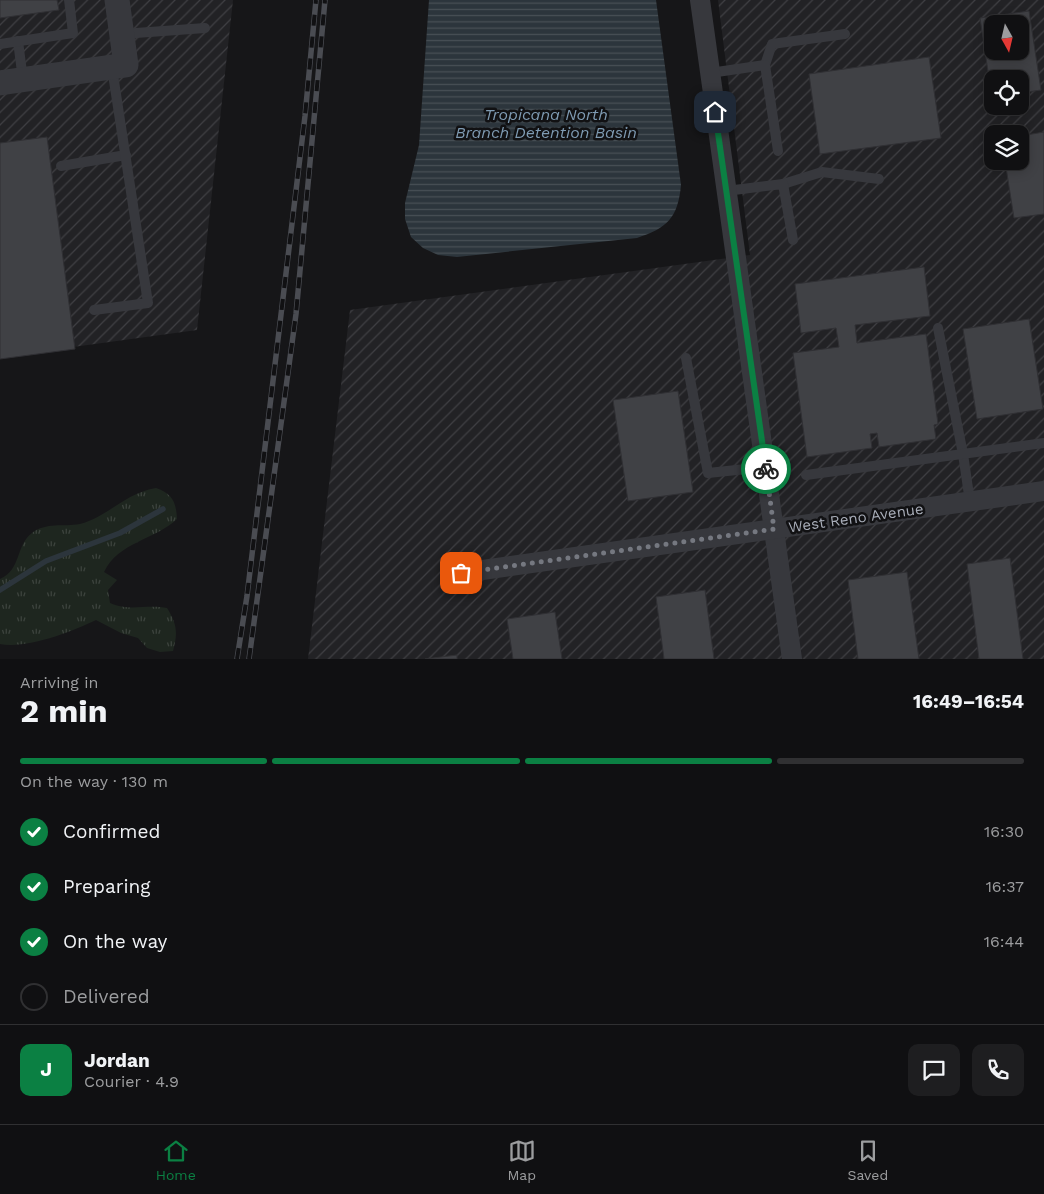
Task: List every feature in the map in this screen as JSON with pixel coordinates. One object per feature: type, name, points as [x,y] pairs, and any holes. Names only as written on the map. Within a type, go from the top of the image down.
[{"type":"street","points":[[12,81],[119,66],[122,34],[117,0]]},
{"type":"street","points":[[700,0],[792,659]]},
{"type":"street","name":"West Reno Avenue","points":[[461,573],[1044,491]]},
{"type":"lane","points":[[0,44],[73,32],[69,0]]},
{"type":"lane","points":[[122,34],[206,28]]},
{"type":"lane","points":[[778,151],[765,65],[772,44],[845,34]]},
{"type":"lane","points":[[12,81],[18,41]]},
{"type":"lane","points":[[710,73],[765,65]]},
{"type":"lane","points":[[94,310],[148,303],[126,155],[119,66]]},
{"type":"lane","points":[[62,166],[126,155]]},
{"type":"lane","points":[[726,191],[783,184],[822,172],[879,179]]},
{"type":"lane","points":[[783,184],[793,240]]},
{"type":"lane","points":[[938,328],[963,454],[970,502]]},
{"type":"lane","points":[[686,358],[708,473],[765,467]]},
{"type":"lane","points":[[806,475],[1044,443]]},
{"type":"shaded area","points":[[0,0],[233,0],[197,330],[0,357]]},
{"type":"shaded area","points":[[718,0],[1044,0],[1044,659],[308,659],[350,310],[750,255]]},
{"type":"green space","points":[[156,488],[166,493],[172,499],[176,507],[177,519],[118,554],[104,572],[117,580],[108,590],[110,603],[124,607],[167,608],[176,629],[173,651],[160,652],[147,648],[138,638],[121,633],[96,620],[74,630],[36,642],[11,645],[0,644],[0,579],[12,569],[23,544],[32,533],[43,527],[74,525],[90,521],[134,495]]},
{"type":"water","name":"Tropicana North Branch Detention Basin","points":[[429,0],[656,0],[681,185],[677,206],[669,220],[656,230],[637,238],[457,257],[438,255],[423,248],[411,237],[405,219],[405,203],[419,145]]},
{"type":"building","points":[[0,0],[57,0],[59,10],[0,18]]},
{"type":"building","points":[[1029,11],[1041,90],[1029,92],[1029,70],[988,70],[986,60],[1029,60],[1029,15],[1001,15]]},
{"type":"building","points":[[984,17],[984,45],[980,18]]},
{"type":"building","points":[[929,57],[941,138],[820,154],[809,74]]},
{"type":"building","points":[[1044,132],[1044,214],[1014,218],[1006,170],[1029,170],[1029,134]]},
{"type":"building","points":[[47,137],[75,349],[0,359],[0,143]]},
{"type":"building","points":[[924,267],[930,316],[855,325],[857,343],[926,334],[938,424],[934,425],[936,439],[879,447],[877,433],[870,434],[872,448],[807,457],[793,353],[839,347],[836,328],[801,333],[795,284]]},
{"type":"building","points":[[1029,319],[1043,409],[977,419],[963,329]]},
{"type":"building","points":[[678,391],[693,492],[628,501],[613,400]]},
{"type":"building","points":[[1010,558],[1023,659],[979,659],[967,564]]},
{"type":"building","points":[[907,572],[919,659],[858,659],[848,580]]},
{"type":"building","points":[[705,590],[714,659],[664,659],[656,597]]},
{"type":"building","points":[[555,612],[562,659],[513,659],[507,619]]},
{"type":"building","points":[[457,655],[457,659],[425,659]]},
{"type":"waterway","points":[[0,590],[46,561],[120,533],[163,509]]},
{"type":"railway","points":[[237,659],[247,596],[305,116],[316,0]]},
{"type":"railway","points":[[249,659],[296,314],[325,0]]},
{"type":"way so far","points":[[461,573],[774,529],[766,469]]},
{"type":"route","points":[[715,112],[766,469]]}]
